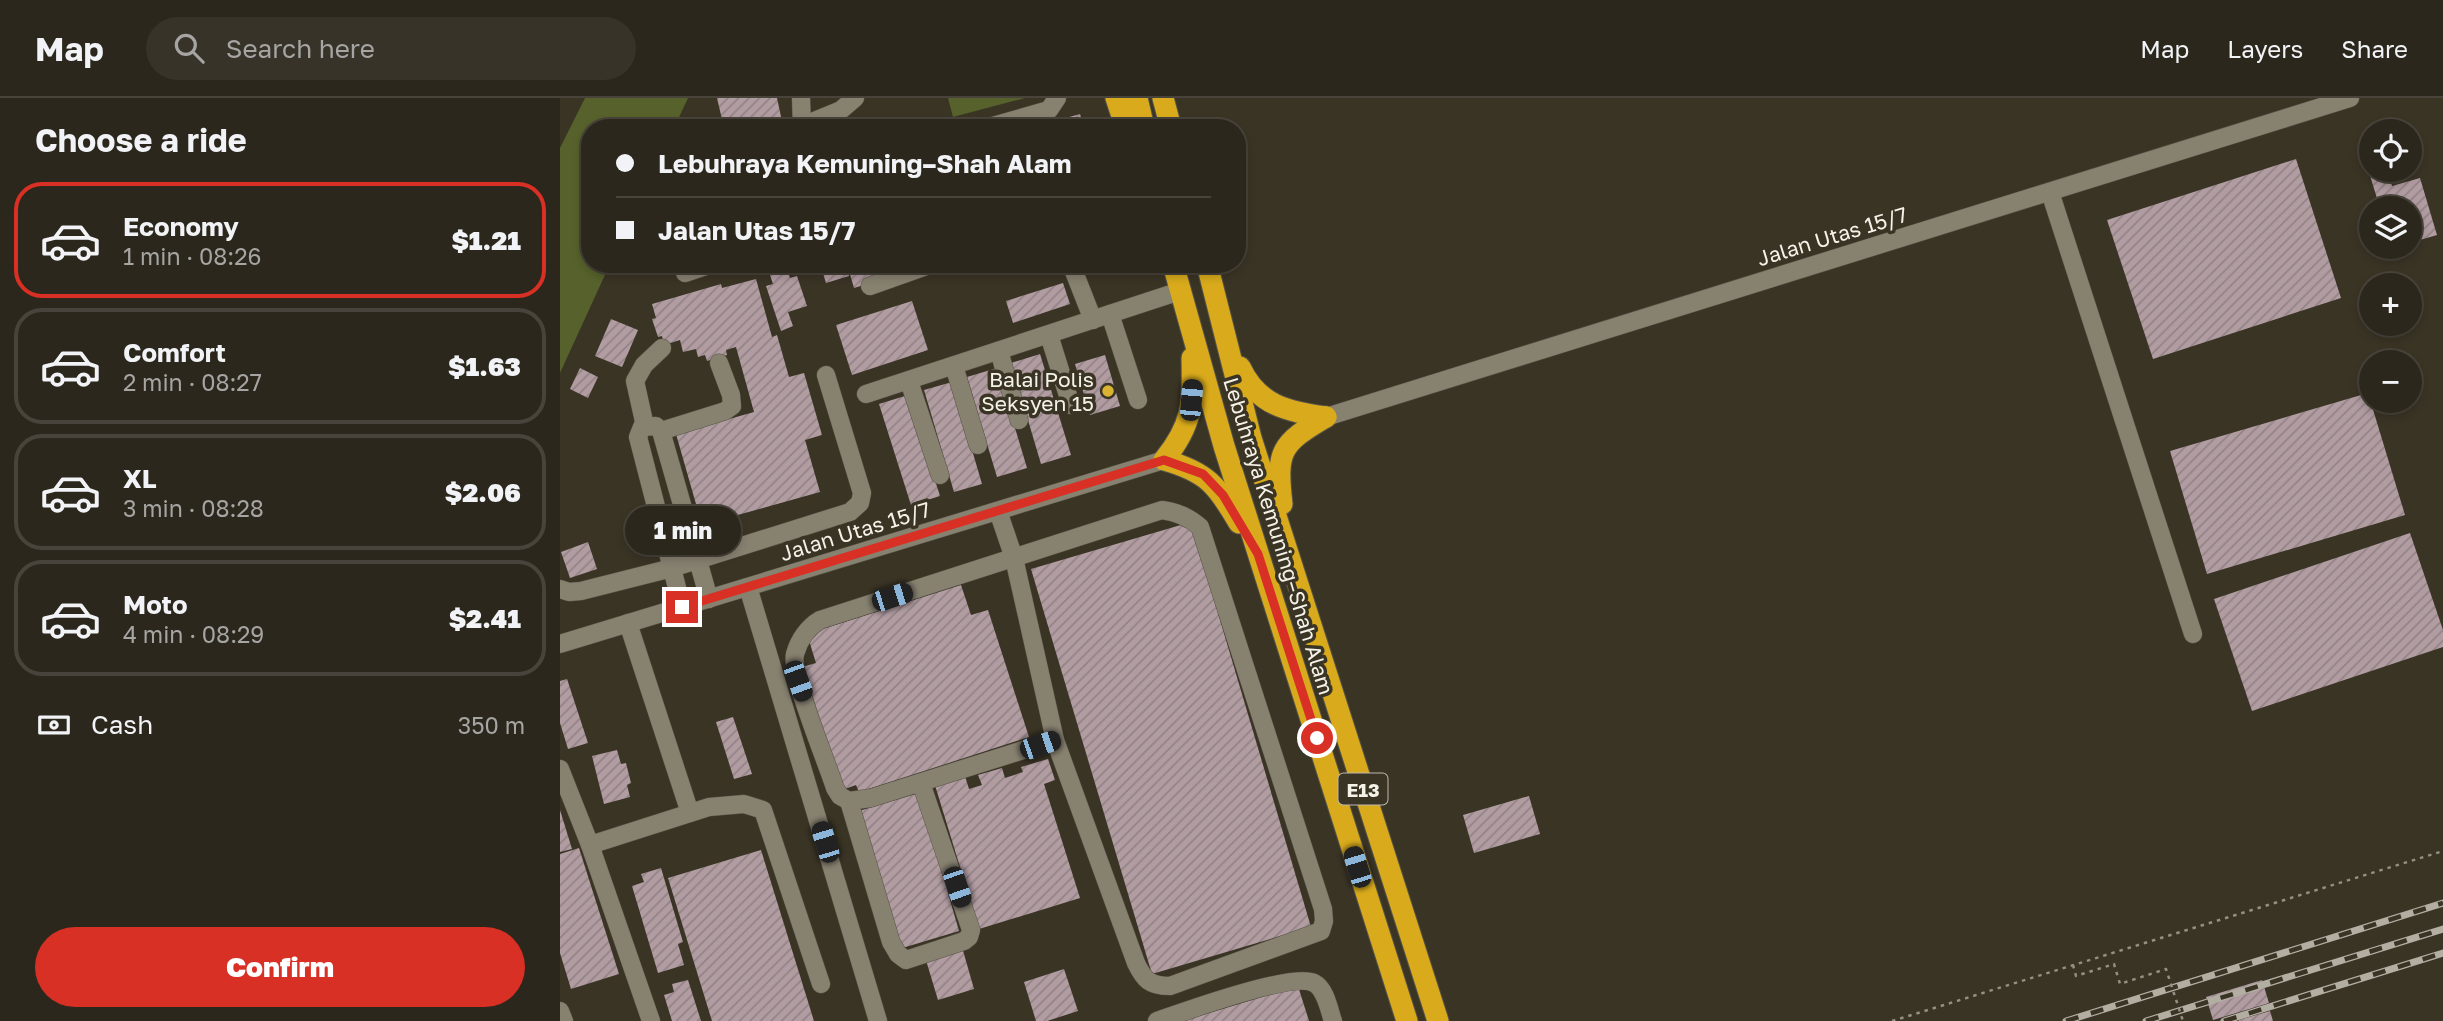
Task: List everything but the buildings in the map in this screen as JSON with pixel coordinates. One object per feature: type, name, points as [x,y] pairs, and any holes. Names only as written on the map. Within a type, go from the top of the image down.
[{"type":"highway","points":[[1116,98],[1123,119]]},
{"type":"highway","points":[[1138,98],[1142,119]]},
{"type":"highway","points":[[1163,98],[1169,119]]},
{"type":"highway","points":[[1176,98],[1180,119]]},
{"type":"highway","name":"Lebuhraya Kemuning–Shah Alam","points":[[1175,273],[1224,446],[1407,1021]]},
{"type":"highway","name":"Lebuhraya Kemuning–Shah Alam","points":[[1209,273],[1251,438],[1438,1021]]},
{"type":"highway","points":[[1191,330],[1192,382],[1189,419],[1180,440],[1164,460],[1203,474],[1223,495],[1258,554]]},
{"type":"highway","points":[[1226,337],[1249,385],[1274,404],[1295,412],[1326,417]]},
{"type":"highway","points":[[1288,556],[1278,475],[1282,450],[1299,433],[1326,417]]},
{"type":"street","points":[[801,98],[802,119]]},
{"type":"street","points":[[820,119],[841,110],[855,98]]},
{"type":"street","points":[[1018,119],[1049,110],[1057,98]]},
{"type":"street","name":"Jalan Utas 15/7","points":[[1326,417],[2350,98]]},
{"type":"street","points":[[2050,192],[2193,634]]},
{"type":"street","points":[[870,286],[907,273]]},
{"type":"street","points":[[1076,273],[1102,317],[1138,400]]},
{"type":"street","points":[[866,394],[1180,291]]},
{"type":"street","points":[[1049,335],[1071,405]]},
{"type":"street","points":[[662,348],[644,365],[635,381],[709,599]]},
{"type":"street","points":[[999,351],[1019,420]]},
{"type":"street","points":[[682,607],[638,437],[642,427],[653,428],[725,411],[732,406],[731,395],[719,363]]},
{"type":"street","points":[[954,366],[978,445]]},
{"type":"street","points":[[560,589],[569,592],[581,591],[672,568],[850,512],[860,503],[862,493],[826,375]]},
{"type":"street","points":[[909,381],[940,475]]},
{"type":"street","name":"Jalan Utas 15/7","points":[[560,644],[1164,460]]},
{"type":"street","points":[[998,511],[1014,558],[1055,740],[1143,978],[1154,986],[1170,986],[1321,932],[1323,909],[1200,527],[1191,518],[1163,510],[1014,558],[820,620],[810,626],[794,656],[798,681],[835,788],[840,796],[849,801],[872,798],[1055,740]]},
{"type":"street","points":[[748,587],[878,1021]]},
{"type":"street","points":[[628,623],[690,813]]},
{"type":"street","points":[[560,769],[590,845],[651,1021]]},
{"type":"street","points":[[849,801],[891,942],[898,954],[906,960],[964,941],[970,937],[971,930],[921,783]]},
{"type":"street","points":[[590,845],[709,807],[744,804],[763,810],[821,984]]},
{"type":"street","points":[[1157,1021],[1268,986],[1298,981],[1314,982],[1322,990],[1333,1021]]},
{"type":"street","points":[[560,1011],[564,1021]]},
{"type":"path","points":[[1892,1021],[2443,851]]},
{"type":"path","points":[[2073,965],[2077,976],[2114,964],[2120,984],[2166,970],[2183,1021]]},
{"type":"green space","points":[[585,98],[688,98],[678,119],[581,119],[581,273],[606,273],[560,373],[560,148]]},
{"type":"green space","points":[[948,98],[1025,98],[953,117]]},
{"type":"railway","points":[[2066,1021],[2443,903]]},
{"type":"railway","points":[[2146,1021],[2443,929]]},
{"type":"railway","points":[[2224,1021],[2443,953]]},
{"type":"place","name":"Balai Polis Seksyen 15","points":[[1108,391]]},
{"type":"route","points":[[682,607],[1164,460],[1203,474],[1223,495],[1258,554],[1317,738]]}]
